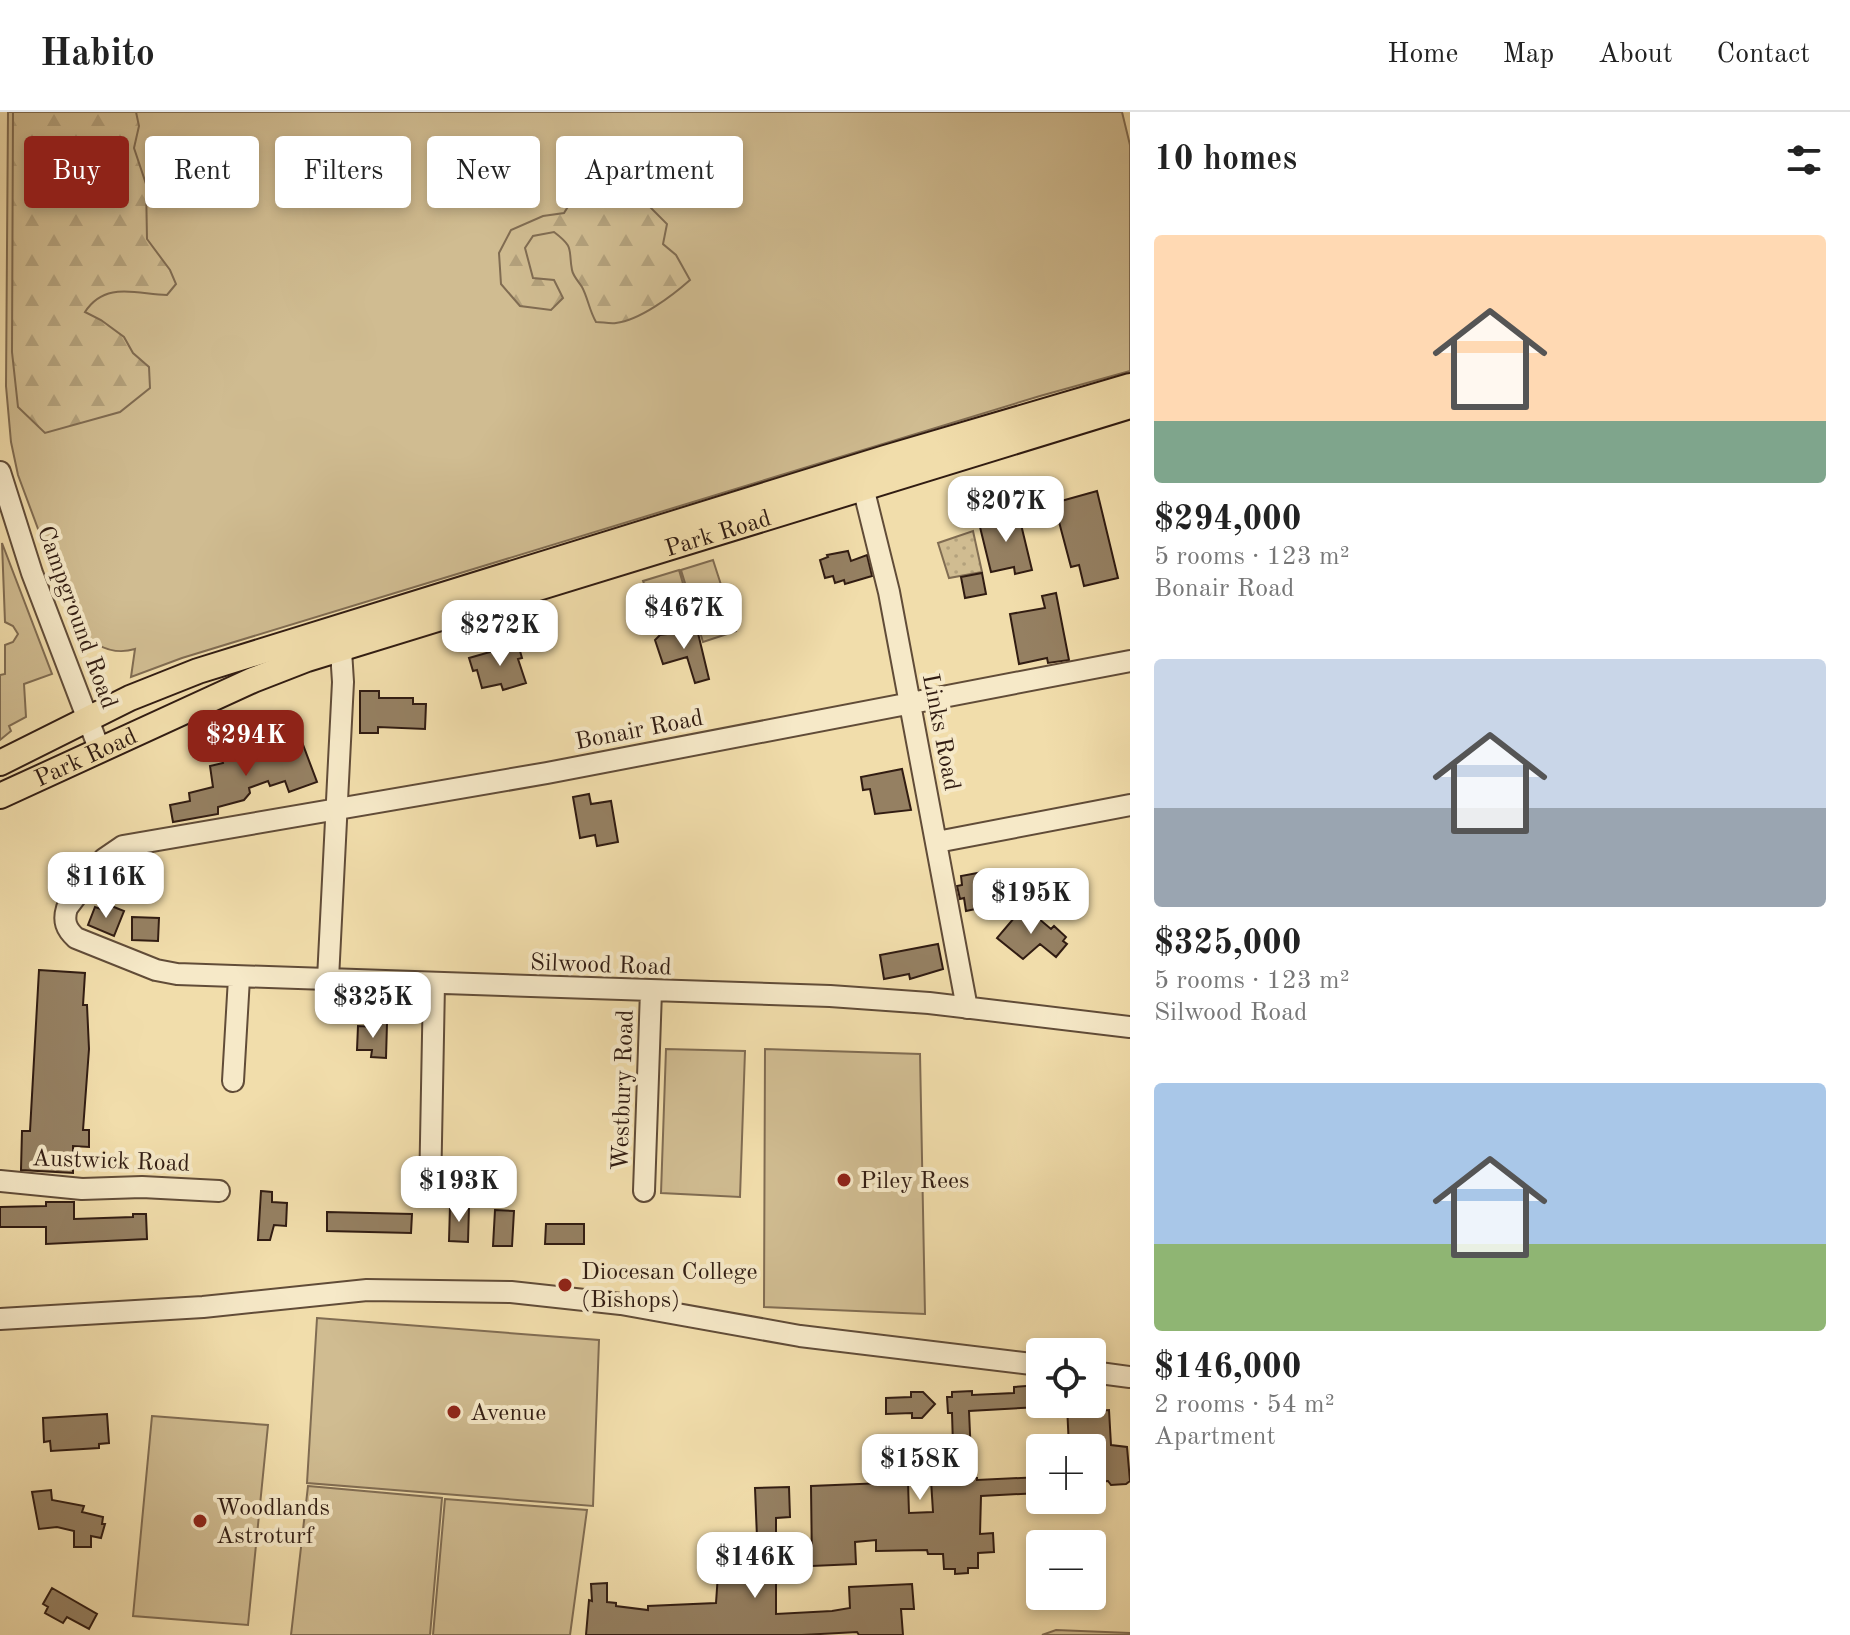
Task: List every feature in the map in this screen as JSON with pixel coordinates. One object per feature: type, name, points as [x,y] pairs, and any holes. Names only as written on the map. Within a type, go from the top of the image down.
[{"type":"main road","name":"Park Road","points":[[0,763],[88,718],[175,679],[340,638],[860,477],[1130,386]]},
{"type":"main road","name":"Park Road","points":[[860,477],[1130,406]]},
{"type":"main road","name":"Park Road","points":[[0,796],[340,638]]},
{"type":"street","name":"Campground Road","points":[[0,472],[4,506],[100,751]]},
{"type":"street","name":"Links Road","points":[[860,477],[889,592],[967,1008]]},
{"type":"street","points":[[328,979],[343,682],[340,638]]},
{"type":"street","name":"Bonair Road","points":[[76,938],[66,925],[66,912],[104,859],[117,848],[1130,661]]},
{"type":"street","points":[[937,842],[1130,805]]},
{"type":"street","name":"Silwood Road","points":[[76,938],[165,972],[239,978],[830,996],[908,1001],[1130,1027]]},
{"type":"street","points":[[233,1081],[239,978]]},
{"type":"street","points":[[430,1193],[434,984]]},
{"type":"street","name":"Westbury Road","points":[[644,1191],[651,991]]},
{"type":"street","name":"Austwick Road","points":[[0,1181],[82,1189],[142,1187],[219,1191]]},
{"type":"street","points":[[0,1319],[203,1307],[355,1291],[511,1292],[621,1304],[800,1336],[1026,1363]]},
{"type":"street","points":[[1106,1374],[1130,1377]]},
{"type":"green space","points":[[8,112],[1122,112],[1130,145],[1130,371],[182,658],[131,677],[135,649],[117,651],[100,646],[73,623],[18,475],[11,442],[6,386]]},
{"type":"green space","points":[[13,112],[136,112],[139,126],[134,148],[145,181],[147,239],[170,270],[176,284],[167,295],[122,292],[102,296],[85,312],[124,337],[133,353],[149,367],[150,388],[120,412],[45,433],[18,407],[12,352]]},
{"type":"green space","points":[[567,208],[651,208],[667,224],[663,244],[676,255],[690,280],[665,300],[635,317],[616,323],[596,322],[573,272],[568,246],[554,232],[533,236],[525,248],[533,278],[554,280],[563,298],[551,310],[520,306],[501,284],[499,253],[511,230],[543,216],[564,213]]},
{"type":"green space","points":[[1011,483],[1018,511],[970,524],[964,497]]},
{"type":"green space","points":[[973,531],[982,572],[949,578],[938,543]]},
{"type":"green space","points":[[2,543],[52,674],[24,684],[26,717],[9,726],[11,731],[0,740],[0,675],[5,674],[5,645],[13,642],[18,634],[13,626],[5,622]]},
{"type":"green space","points":[[713,560],[736,631],[703,642],[681,570]]},
{"type":"green space","points":[[679,570],[692,614],[660,624],[643,581]]},
{"type":"green space","points":[[666,1049],[745,1051],[740,1197],[661,1193]]},
{"type":"green space","name":"Piley Rees","points":[[765,1049],[920,1054],[925,1314],[764,1307]]},
{"type":"green space","name":"Avenue","points":[[317,1318],[599,1340],[593,1506],[307,1483]]},
{"type":"green space","name":"Woodlands Astroturf","points":[[152,1416],[268,1425],[248,1625],[133,1616]]},
{"type":"green space","points":[[308,1486],[442,1498],[430,1635],[291,1635]]},
{"type":"green space","points":[[445,1499],[587,1510],[570,1635],[433,1635]]},
{"type":"green space","points":[[1056,1630],[1130,1633],[1130,1635],[1042,1635]]},
{"type":"building","points":[[1097,491],[1118,578],[1084,586],[1079,565],[1071,567],[1054,503]]},
{"type":"building","points":[[1018,512],[1032,570],[1015,574],[1014,567],[991,572],[979,523]]},
{"type":"building","points":[[848,551],[851,561],[867,555],[872,576],[845,584],[844,580],[835,583],[833,576],[825,578],[820,560],[827,555]]},
{"type":"building","points":[[982,573],[986,594],[965,598],[961,577]]},
{"type":"building","points":[[1056,593],[1069,660],[1048,663],[1047,658],[1019,664],[1010,614],[1045,608],[1042,596]]},
{"type":"building","points":[[690,626],[697,629],[709,679],[695,683],[687,657],[663,664],[655,640],[660,635],[682,632]]},
{"type":"building","points":[[518,644],[522,658],[518,659],[526,683],[503,690],[501,684],[482,688],[477,670],[473,671],[469,658]]},
{"type":"building","points":[[360,691],[379,691],[379,698],[413,698],[413,704],[426,704],[425,729],[378,727],[378,733],[360,733]]},
{"type":"building","points":[[234,732],[239,757],[244,756],[245,763],[270,754],[268,749],[283,744],[285,748],[302,742],[317,782],[289,792],[285,781],[270,786],[268,781],[249,788],[250,793],[244,800],[218,807],[218,814],[173,822],[170,805],[190,801],[189,793],[213,787],[210,766],[223,763],[217,736]]},
{"type":"building","points":[[902,769],[911,810],[875,814],[870,789],[863,790],[861,777]]},
{"type":"building","points":[[589,794],[591,804],[611,801],[618,842],[597,846],[595,835],[580,838],[573,797]]},
{"type":"building","points":[[983,872],[984,879],[1002,875],[1006,897],[984,901],[985,907],[966,911],[964,898],[960,899],[957,886],[962,885],[961,876]]},
{"type":"building","points":[[109,905],[124,911],[114,936],[88,925],[95,907],[107,911]]},
{"type":"building","points":[[1020,911],[1029,918],[1032,913],[1066,937],[1063,941],[1067,944],[1056,957],[1040,944],[1023,959],[997,938]]},
{"type":"building","points":[[132,917],[159,918],[158,941],[132,940]]},
{"type":"building","points":[[938,944],[943,969],[910,979],[909,974],[884,979],[880,955]]},
{"type":"building","points":[[39,970],[85,973],[83,1005],[87,1005],[89,1049],[83,1130],[89,1130],[89,1147],[73,1146],[73,1173],[21,1170],[22,1131],[30,1131]]},
{"type":"building","points":[[376,1023],[387,1023],[386,1058],[371,1057],[372,1050],[357,1050],[358,1026],[376,1027]]},
{"type":"building","points":[[261,1191],[272,1192],[272,1202],[287,1203],[286,1226],[274,1225],[270,1240],[258,1240]]},
{"type":"building","points":[[46,1202],[74,1202],[74,1219],[146,1214],[147,1239],[46,1244],[46,1227],[0,1227],[0,1207],[46,1206]]},
{"type":"building","points":[[450,1206],[469,1206],[468,1242],[449,1241]]},
{"type":"building","points":[[495,1210],[514,1211],[512,1246],[493,1246]]},
{"type":"building","points":[[327,1212],[412,1214],[411,1233],[327,1231]]},
{"type":"building","points":[[546,1224],[584,1224],[584,1244],[545,1244]]},
{"type":"building","points":[[1026,1386],[1026,1408],[969,1411],[972,1478],[1026,1478],[1026,1494],[981,1496],[980,1534],[993,1533],[994,1552],[978,1553],[978,1568],[968,1568],[968,1573],[955,1574],[955,1569],[944,1569],[943,1554],[928,1554],[927,1550],[876,1551],[876,1540],[855,1542],[856,1564],[812,1566],[811,1486],[908,1482],[909,1513],[933,1512],[931,1480],[954,1479],[952,1413],[948,1413],[947,1397],[952,1397],[952,1392],[972,1391],[972,1395],[1014,1393],[1014,1387]]},
{"type":"building","points":[[911,1392],[923,1392],[935,1404],[922,1418],[912,1418],[912,1413],[886,1414],[886,1398],[911,1397]]},
{"type":"building","points":[[1106,1410],[1109,1410],[1111,1445],[1127,1447],[1130,1481],[1111,1485],[1106,1481],[1106,1434],[1068,1434],[1068,1418],[1106,1418]]},
{"type":"building","points":[[107,1414],[109,1443],[99,1444],[99,1448],[51,1451],[50,1441],[44,1442],[43,1418]]},
{"type":"building","points":[[789,1487],[790,1517],[776,1518],[776,1614],[850,1608],[849,1587],[912,1584],[914,1609],[901,1609],[903,1635],[859,1635],[857,1632],[586,1635],[589,1600],[592,1601],[591,1584],[607,1583],[607,1602],[648,1610],[648,1606],[716,1603],[718,1574],[729,1573],[732,1576],[743,1572],[759,1587],[755,1488]]},
{"type":"building","points":[[51,1490],[52,1500],[84,1506],[82,1512],[103,1517],[102,1524],[105,1524],[101,1538],[91,1536],[91,1547],[74,1547],[74,1531],[57,1527],[39,1529],[32,1492]]},
{"type":"building","points":[[52,1588],[97,1614],[89,1629],[67,1617],[63,1623],[45,1613],[48,1607],[43,1604]]},
{"type":"place","name":"Piley Rees","points":[[844,1180]]},
{"type":"place","name":"Diocesan College (Bishops)","points":[[565,1285]]},
{"type":"place","name":"Avenue","points":[[454,1412]]},
{"type":"place","name":"Woodlands Astroturf","points":[[200,1521]]}]
